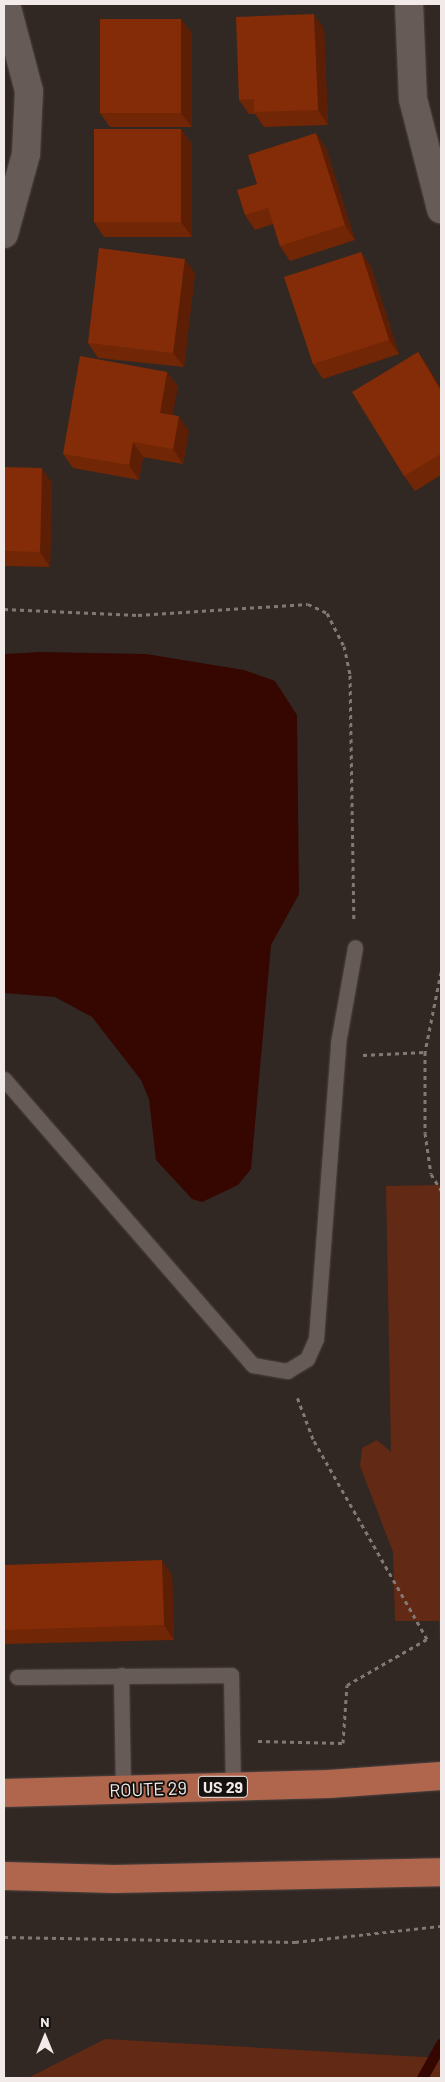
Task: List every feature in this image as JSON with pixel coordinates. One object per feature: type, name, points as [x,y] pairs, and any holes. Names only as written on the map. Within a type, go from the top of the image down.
[{"type":"main road","name":"ROUTE 29","points":[[4,1793],[233,1787],[441,1776]]},
{"type":"main road","points":[[4,1876],[114,1879],[441,1872]]},
{"type":"street","points":[[4,234],[26,154],[29,91],[6,4]]},
{"type":"street","points":[[410,4],[413,99],[441,209]]},
{"type":"lane","points":[[4,1079],[253,1366],[287,1372],[307,1359],[316,1339],[337,1056],[355,948]]},
{"type":"lane","points":[[16,1677],[231,1674],[233,1787]]},
{"type":"lane","points":[[121,1675],[123,1790]]},
{"type":"path","points":[[4,609],[138,615],[308,604],[327,614],[344,646],[350,675],[355,948]]},
{"type":"path","points":[[441,972],[425,1052],[425,1133],[430,1174],[441,1190]]},
{"type":"path","points":[[337,1056],[425,1052]]},
{"type":"path","points":[[232,1740],[343,1743],[346,1685],[427,1639],[313,1439],[287,1372]]},
{"type":"path","points":[[4,1937],[295,1942],[441,1926]]},
{"type":"shaded area","points":[[40,652],[146,654],[244,670],[275,681],[297,715],[299,894],[271,945],[251,1169],[238,1185],[202,1202],[192,1199],[156,1160],[149,1099],[141,1080],[92,1017],[55,997],[4,993],[4,654]]},
{"type":"shaded area","points":[[441,1185],[441,1679],[439,1621],[395,1621],[393,1552],[360,1466],[362,1448],[377,1440],[391,1452],[386,1186]]},
{"type":"shaded area","points":[[105,2039],[441,2058],[441,2078],[28,2078]]},
{"type":"building","points":[[314,14],[318,110],[254,112],[254,99],[239,100],[236,17]]},
{"type":"building","points":[[100,19],[181,19],[181,113],[100,113]]},
{"type":"building","points":[[94,129],[181,129],[181,222],[94,222]]},
{"type":"building","points":[[316,133],[345,225],[280,246],[268,208],[245,215],[237,190],[257,184],[248,155]]},
{"type":"building","points":[[99,248],[185,259],[173,353],[88,343]]},
{"type":"building","points":[[361,252],[389,340],[313,364],[284,277]]},
{"type":"building","points":[[418,352],[441,391],[441,454],[404,476],[352,392]]},
{"type":"building","points":[[80,356],[167,372],[160,413],[179,416],[173,449],[133,442],[129,465],[63,454]]},
{"type":"building","points":[[4,467],[42,468],[40,552],[4,551]]},
{"type":"building","points":[[162,1560],[164,1625],[4,1630],[4,1565]]},
{"type":"waterway","points":[[422,2078],[441,2044]]}]
